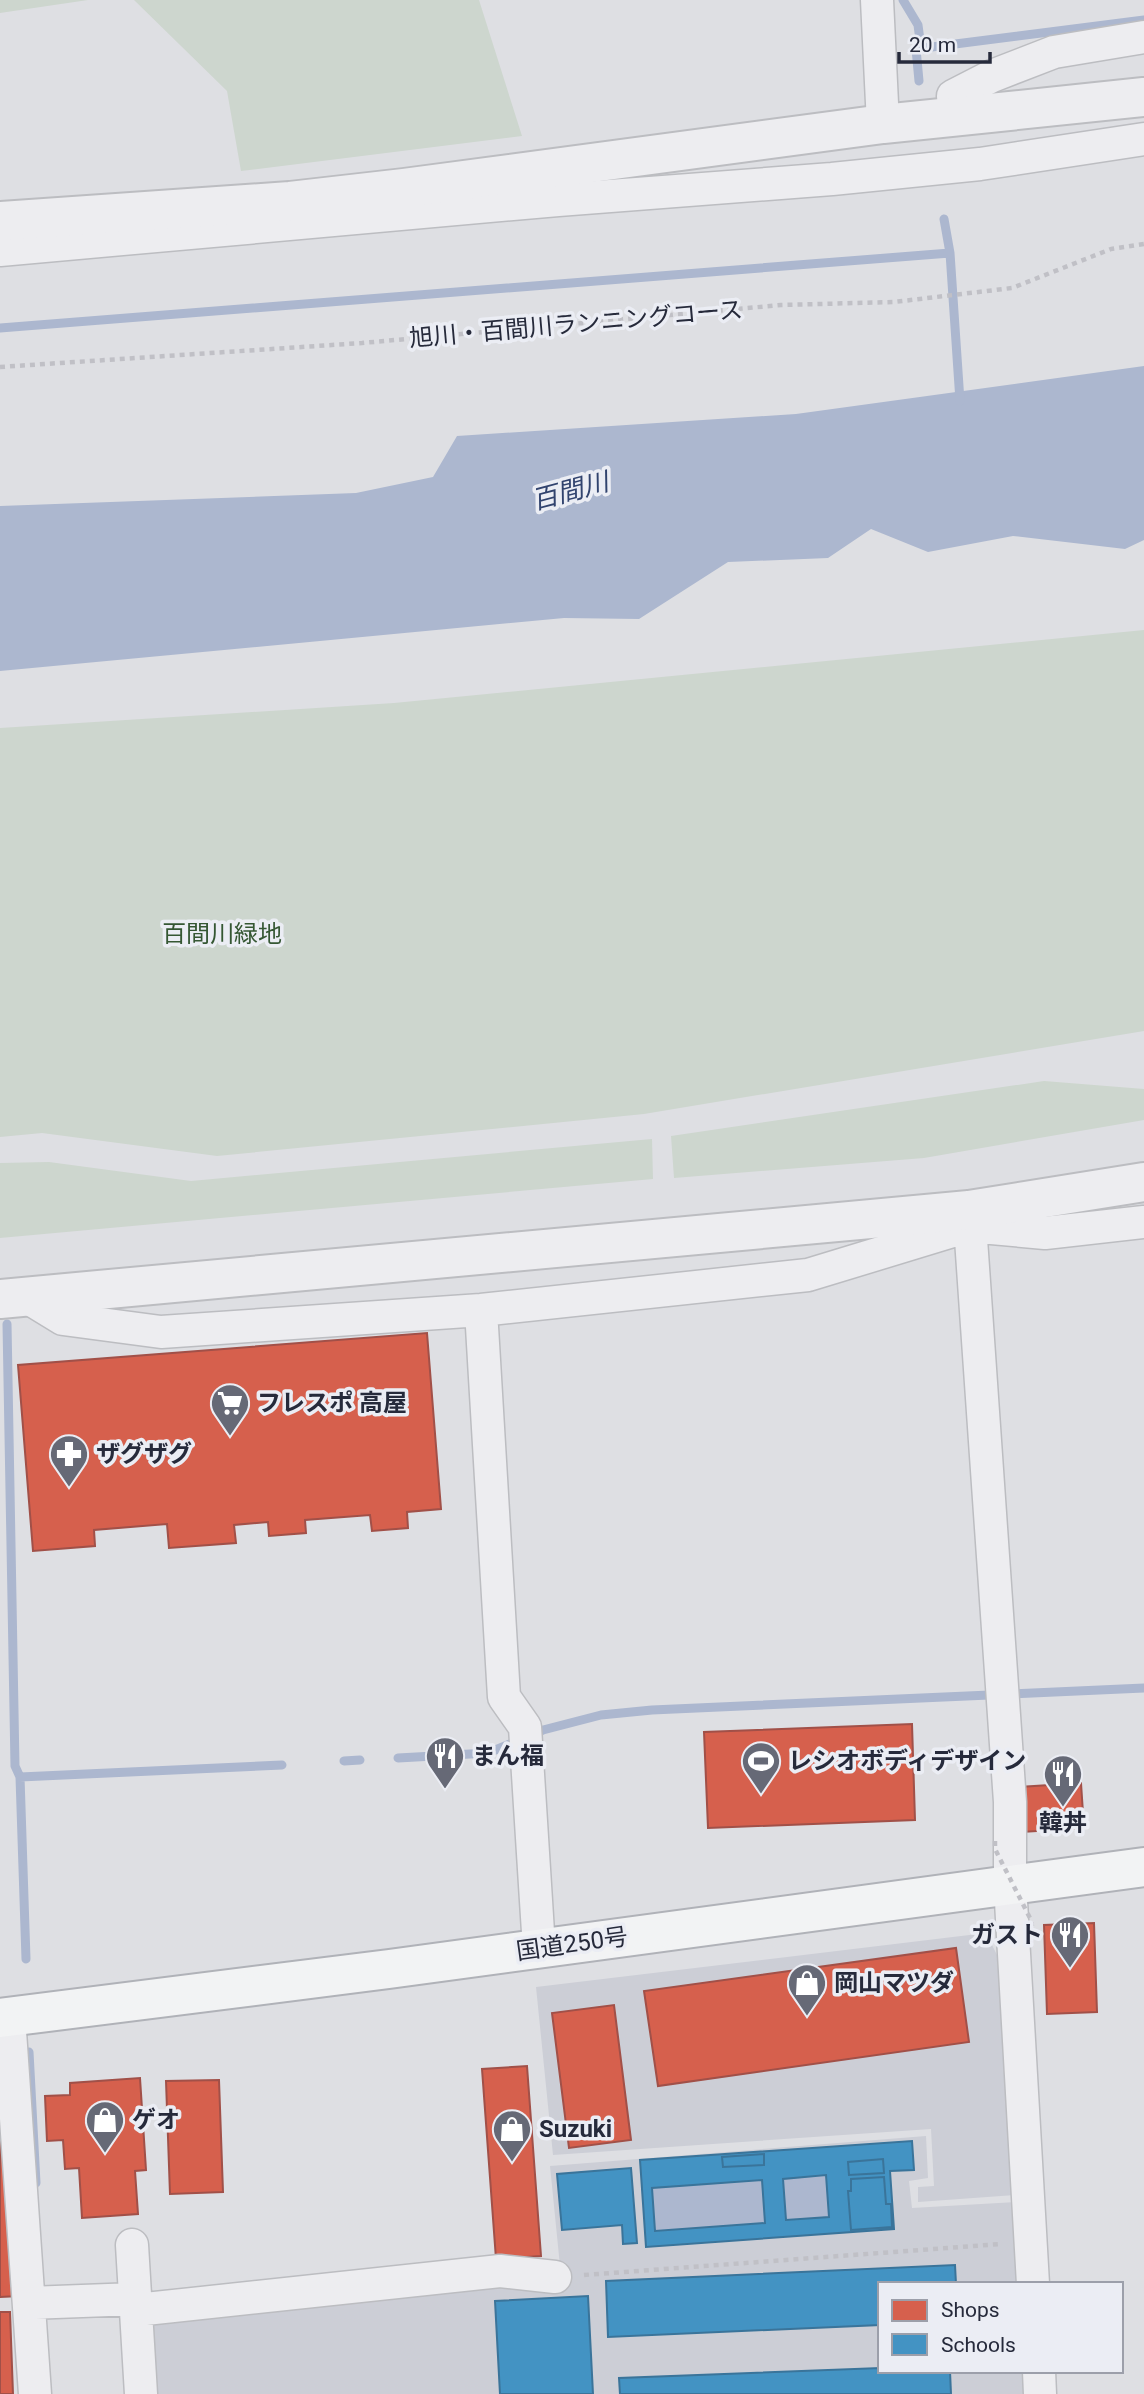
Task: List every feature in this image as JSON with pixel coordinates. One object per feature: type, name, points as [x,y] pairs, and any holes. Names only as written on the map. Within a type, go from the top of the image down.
[{"type":"highway","name":"国道250号","points":[[5,2018],[1144,1867]]},
{"type":"street","points":[[877,0],[883,124]]},
{"type":"street","points":[[955,117],[953,96],[992,76],[1054,52],[1144,37]]},
{"type":"street","points":[[0,221],[290,201],[883,124],[1144,97]]},
{"type":"street","points":[[0,250],[558,200],[859,177],[981,164],[1144,139]]},
{"type":"street","points":[[13,1298],[969,1218],[1144,1182]]},
{"type":"street","points":[[969,1218],[1010,1802],[1010,1884],[1033,2282]]},
{"type":"street","points":[[13,1298],[63,1319],[161,1332],[481,1310],[808,1275],[969,1218],[1045,1233],[1144,1222]]},
{"type":"street","points":[[481,1310],[503,1697],[525,1727],[539,1948]]},
{"type":"street","points":[[5,2018],[38,2303],[35,2394]]},
{"type":"street","points":[[132,2245],[141,2394]]},
{"type":"street","points":[[38,2303],[136,2304],[500,2271],[555,2277]]},
{"type":"street","points":[[1039,2373],[1040,2394]]},
{"type":"path","name":"旭川・百間川ランニングコース","points":[[0,367],[376,342],[781,305],[894,302],[1012,288],[1111,248],[1144,244]]},
{"type":"path","points":[[995,1841],[995,1849],[1031,1920],[1031,1926]]},
{"type":"path","points":[[555,2277],[1031,2242]]},
{"type":"shaded area","points":[[986,1933],[997,1955],[1015,2195],[918,2202],[918,2187],[934,2186],[931,2129],[553,2155],[536,1987]]},
{"type":"shaded area","points":[[926,2136],[928,2178],[909,2181],[912,2208],[1016,2202],[1021,2282],[878,2282],[878,2373],[1026,2373],[1027,2394],[149,2394],[146,2329],[154,2319],[487,2282],[560,2290],[570,2270],[560,2266],[550,2166]]},
{"type":"green space","points":[[0,0],[88,0],[0,13]]},
{"type":"green space","points":[[134,0],[479,0],[522,136],[241,171],[227,91]]},
{"type":"green space","name":"百間川緑地","points":[[1144,630],[1144,1031],[644,1114],[217,1156],[42,1133],[0,1137],[0,728],[394,703]]},
{"type":"green space","points":[[1044,1081],[1144,1089],[1144,1120],[924,1158],[674,1178],[671,1136]]},
{"type":"green space","points":[[652,1139],[653,1179],[0,1238],[0,1163],[49,1162],[191,1181]]},
{"type":"water","name":"百間川","points":[[1144,366],[1144,540],[1125,549],[1013,536],[928,552],[871,529],[828,558],[728,562],[639,619],[564,618],[0,671],[0,506],[356,493],[433,477],[457,436],[796,414]]},
{"type":"water","points":[[826,2175],[829,2217],[786,2220],[783,2179]]},
{"type":"water","points":[[762,2180],[765,2223],[655,2231],[652,2188]]},
{"type":"building: Shops","name":"フレスポ 高屋","points":[[427,1333],[441,1509],[407,1512],[408,1528],[372,1531],[370,1515],[305,1520],[306,1533],[269,1536],[268,1522],[234,1525],[236,1543],[169,1548],[167,1524],[94,1530],[95,1546],[33,1551],[18,1365]]},
{"type":"building: Shops","points":[[912,1724],[915,1820],[708,1828],[704,1732]]},
{"type":"building: Shops","points":[[1081,1783],[1084,1828],[1022,1832],[1019,1787]]},
{"type":"building: Shops","name":"ガスト","points":[[1094,1923],[1097,2012],[1047,2014],[1044,1925]]},
{"type":"building: Shops","name":"岡山マツダ","points":[[956,1948],[969,2042],[658,2086],[644,1991]]},
{"type":"building: Shops","points":[[614,2005],[631,2140],[569,2148],[552,2013]]},
{"type":"building: Shops","points":[[0,2053],[19,2296],[0,2297]]},
{"type":"building: Shops","name":"Suzuki","points":[[527,2066],[541,2256],[496,2259],[482,2069]]},
{"type":"building: Shops","name":"ゲオ","points":[[140,2078],[146,2170],[135,2171],[138,2214],[82,2218],[79,2168],[65,2169],[63,2140],[47,2141],[45,2096],[70,2095],[70,2083]]},
{"type":"building: Shops","points":[[219,2080],[223,2192],[170,2194],[166,2081]]},
{"type":"building: Shops","points":[[0,2312],[10,2312],[13,2394],[0,2394]]},
{"type":"building: Schools","points":[[912,2141],[914,2170],[890,2171],[894,2229],[646,2247],[640,2160]],"holes":[[[764,2154],[764,2165],[723,2167],[722,2157]],[[883,2159],[884,2173],[849,2175],[848,2162]],[[826,2175],[829,2217],[786,2220],[783,2179]],[[884,2177],[886,2204],[891,2204],[892,2227],[851,2230],[848,2191],[851,2191],[851,2179]],[[762,2180],[765,2223],[655,2231],[652,2188]]]},
{"type":"building: Schools","points":[[764,2154],[764,2165],[723,2167],[722,2157]]},
{"type":"building: Schools","points":[[883,2159],[884,2173],[849,2175],[848,2162]]},
{"type":"building: Schools","points":[[631,2168],[637,2243],[623,2244],[622,2225],[562,2230],[557,2174]]},
{"type":"building: Schools","points":[[884,2177],[886,2204],[891,2204],[892,2227],[851,2230],[848,2191],[851,2191],[851,2179]]},
{"type":"building: Schools","points":[[955,2265],[956,2282],[878,2282],[878,2325],[608,2337],[606,2281]]},
{"type":"building: Schools","points":[[588,2296],[593,2394],[500,2394],[495,2301]]},
{"type":"building: Schools","points":[[878,2368],[878,2373],[950,2373],[951,2394],[620,2394],[619,2378]]},
{"type":"waterway","points":[[903,0],[918,25],[921,48]]},
{"type":"waterway","points":[[919,81],[916,49],[1144,20]]},
{"type":"waterway","points":[[944,219],[950,253],[960,401]]},
{"type":"waterway","points":[[0,328],[950,253]]},
{"type":"waterway","points":[[7,1324],[15,1766],[20,1777],[26,1959]]},
{"type":"waterway","points":[[398,1758],[488,1753],[543,1730],[601,1715],[652,1710],[1144,1688]]},
{"type":"waterway","points":[[344,1761],[360,1760]]},
{"type":"waterway","points":[[20,1777],[282,1765]]},
{"type":"waterway","points":[[29,2052],[36,2183]]},
{"type":"place","name":"フレスポ 高屋","points":[[230,1437]]},
{"type":"place","name":"ザグザグ","points":[[69,1488]]},
{"type":"place","name":"まん福","points":[[445,1790]]},
{"type":"place","name":"レシオボディデザイン","points":[[761,1795]]},
{"type":"place","name":"韓丼","points":[[1063,1808]]},
{"type":"place","name":"ガスト","points":[[1070,1969]]},
{"type":"place","name":"岡山マツダ","points":[[807,2017]]},
{"type":"place","name":"ゲオ","points":[[105,2154]]},
{"type":"place","name":"Suzuki","points":[[512,2163]]}]
